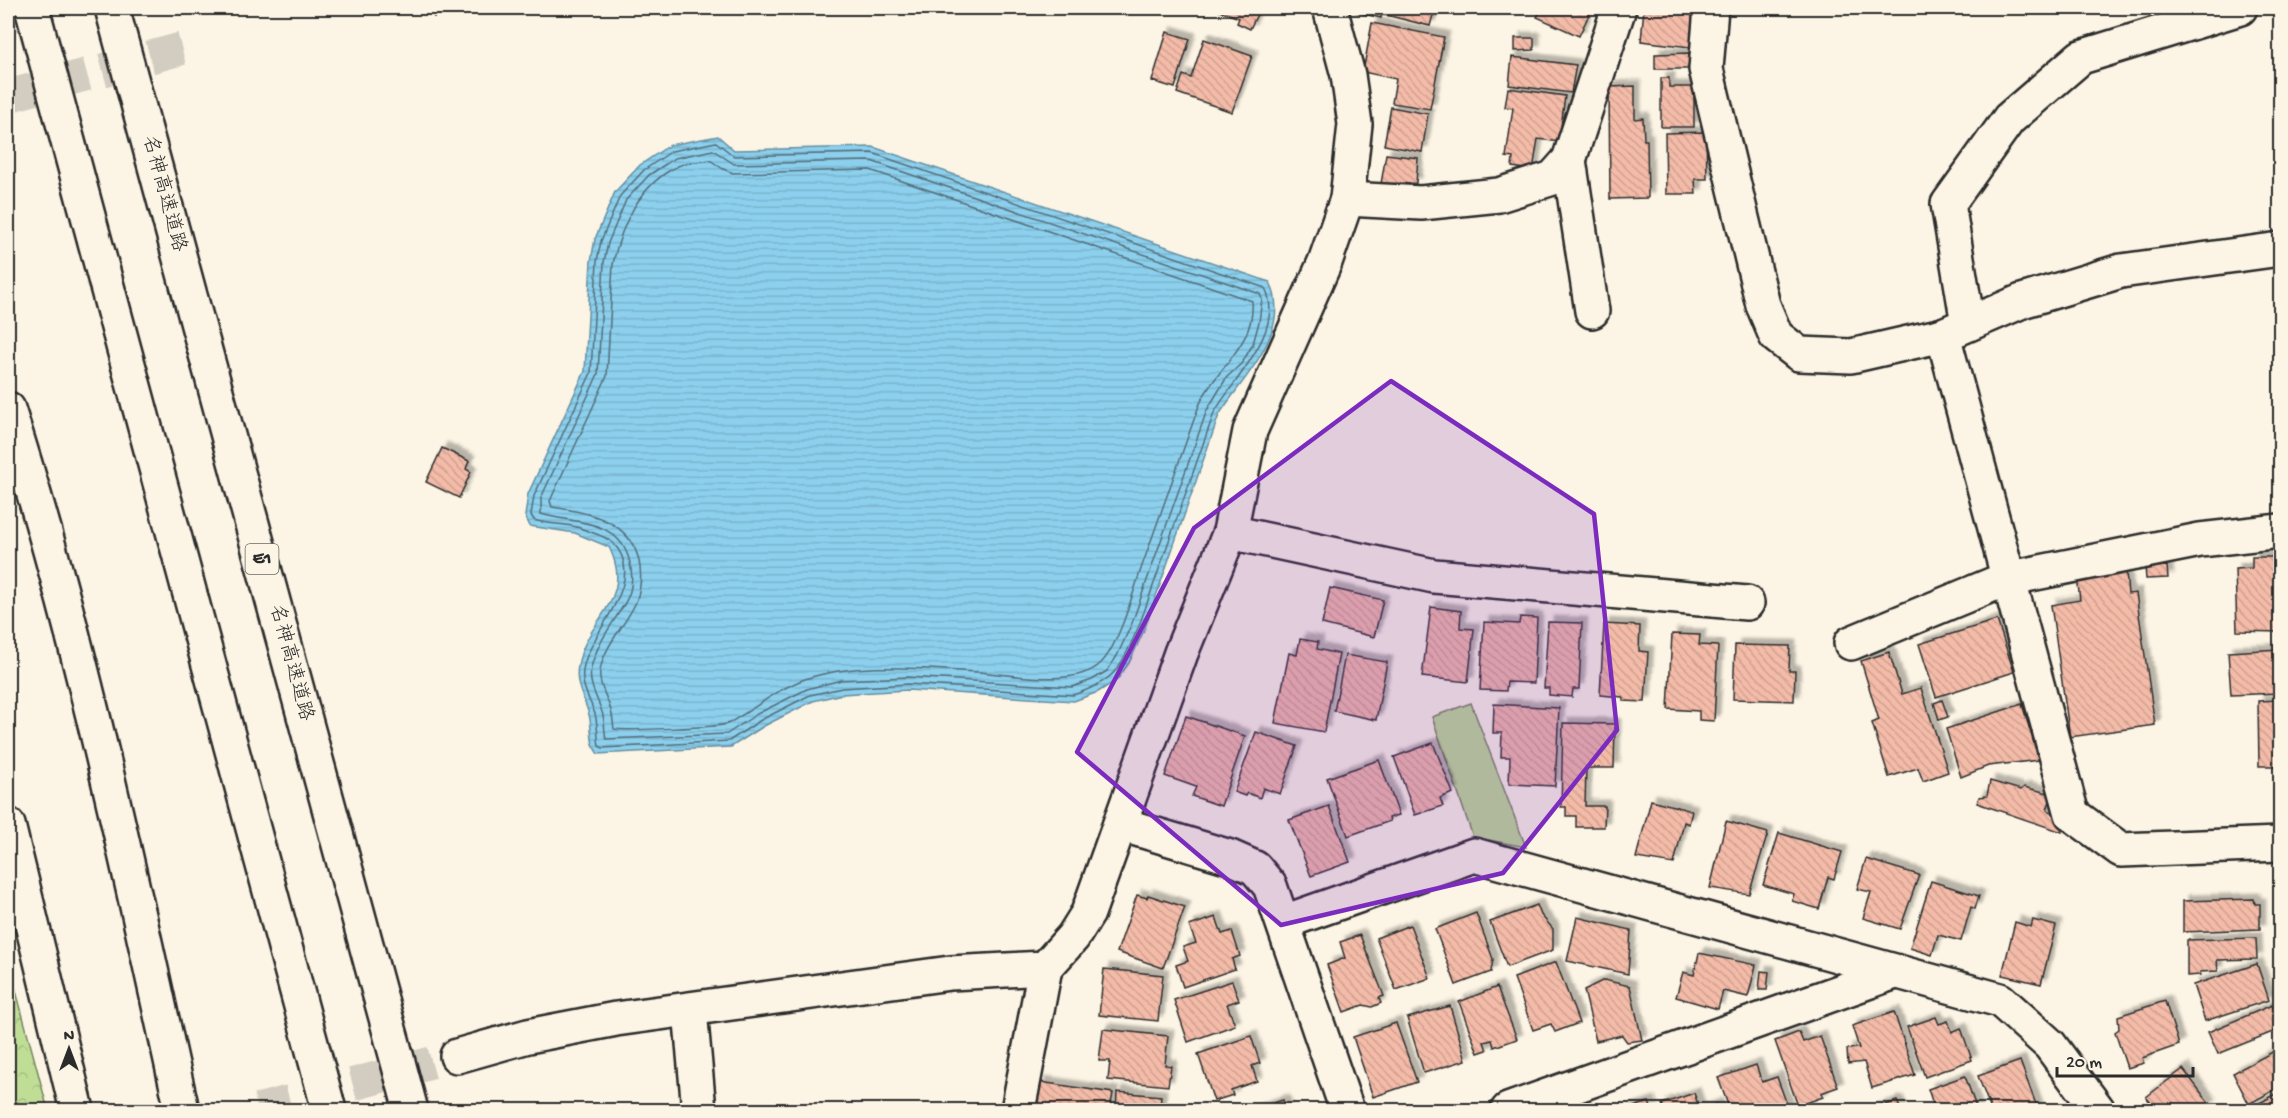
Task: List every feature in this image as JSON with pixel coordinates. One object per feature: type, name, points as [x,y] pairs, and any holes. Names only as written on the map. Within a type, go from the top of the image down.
[{"type":"main road","points":[[32,8],[329,1110]]},
{"type":"main road","name":"名神高速道路","points":[[112,8],[411,1110]]},
{"type":"main road","points":[[1018,1110],[1045,968],[1073,937],[1088,914],[1181,653],[1230,532],[1250,431],[1325,262],[1347,199],[1355,124],[1348,75],[1330,8]]},
{"type":"main road","points":[[1347,199],[1421,203],[1499,195],[1553,178],[1569,160],[1619,8]]},
{"type":"main road","points":[[1711,8],[1706,69],[1763,305],[1776,336],[1799,354],[1851,356],[1955,330],[2022,301],[2121,272],[2280,249]]},
{"type":"main road","points":[[2240,8],[2081,57],[2009,119],[1948,204],[1955,330],[2007,579],[2072,814],[2121,850],[2280,844]]},
{"type":"main road","points":[[1569,160],[1592,312]]},
{"type":"main road","points":[[8,408],[72,629],[118,818],[183,1110]]},
{"type":"main road","points":[[1851,643],[2007,579],[2200,540],[2280,531]]},
{"type":"main road","points":[[1230,532],[1434,576],[1747,603]]},
{"type":"main road","points":[[1120,824],[1230,857],[1255,868],[1270,886],[1347,1110]]},
{"type":"main road","points":[[8,825],[77,1110]]},
{"type":"main road","points":[[1284,922],[1474,855],[2000,1000],[2050,1045],[2098,1110]]},
{"type":"main road","points":[[457,1056],[528,1036],[616,1019],[950,973],[1045,968]]},
{"type":"main road","points":[[1508,1110],[1895,972]]},
{"type":"main road","points":[[690,1010],[699,1110]]},
{"type":"highlighted area","points":[[1391,381],[1594,514],[1617,730],[1503,873],[1281,925],[1077,752],[1194,528]]},
{"type":"green space","points":[[1471,703],[1526,847],[1473,837],[1432,717]]},
{"type":"green space","points":[[8,961],[48,1110],[8,1110]]},
{"type":"water","points":[[718,136],[734,150],[873,147],[1270,282],[1275,300],[1275,318],[1270,336],[1252,369],[1219,415],[1145,628],[1129,663],[1117,680],[1098,692],[1074,701],[908,690],[842,694],[813,701],[764,726],[731,747],[598,754],[595,750],[590,719],[579,687],[577,673],[583,649],[613,595],[617,581],[616,566],[609,547],[575,533],[530,526],[525,516],[528,494],[585,371],[591,261],[595,239],[615,192],[640,165],[670,145]]},
{"type":"building","points":[[429,8],[452,8],[434,17]]},
{"type":"building","points":[[1212,8],[1260,8],[1250,29],[1237,23],[1239,18]]},
{"type":"building","points":[[1349,8],[1435,8],[1430,26],[1382,14],[1381,18],[1348,10]]},
{"type":"building","points":[[1542,8],[1592,8],[1579,36],[1537,17]]},
{"type":"building","points":[[1644,8],[1694,8],[1690,47],[1641,41]]},
{"type":"building","points":[[1372,23],[1444,37],[1430,109],[1392,103],[1396,79],[1363,72]]},
{"type":"building","points":[[1167,32],[1190,39],[1175,88],[1152,81]]},
{"type":"building","points":[[1515,38],[1534,38],[1534,50],[1515,51]]},
{"type":"building","points":[[1204,39],[1252,56],[1232,112],[1177,93],[1183,75],[1191,78]]},
{"type":"building","points":[[1689,53],[1689,69],[1655,69],[1655,54]]},
{"type":"building","points":[[1512,57],[1576,65],[1571,93],[1509,85]]},
{"type":"building","points":[[1661,78],[1669,78],[1669,87],[1694,87],[1694,127],[1661,127]]},
{"type":"building","points":[[1635,86],[1635,119],[1643,118],[1644,140],[1647,140],[1648,198],[1610,199],[1609,87]]},
{"type":"building","points":[[1508,88],[1565,96],[1559,142],[1538,139],[1533,170],[1512,167],[1513,158],[1506,157],[1513,108],[1505,107]]},
{"type":"building","points":[[1391,107],[1428,114],[1422,152],[1384,145]]},
{"type":"building","points":[[1706,132],[1707,179],[1695,179],[1696,194],[1666,194],[1665,133]]},
{"type":"building","points":[[1386,154],[1418,158],[1416,183],[1381,184]]},
{"type":"building","points":[[442,448],[469,461],[466,469],[471,472],[459,498],[426,482]]},
{"type":"building","points":[[2252,557],[2280,557],[2280,632],[2237,631],[2235,569],[2252,568]]},
{"type":"building","points":[[2167,566],[2168,578],[2146,579],[2145,567]]},
{"type":"building","points":[[2126,572],[2128,594],[2136,593],[2155,725],[2070,737],[2051,605],[2080,600],[2077,577]]},
{"type":"building","points":[[1330,588],[1383,600],[1374,637],[1322,624]]},
{"type":"building","points":[[1431,607],[1461,611],[1460,628],[1474,629],[1468,682],[1422,677]]},
{"type":"building","points":[[1520,617],[1537,618],[1534,683],[1507,682],[1506,691],[1480,690],[1484,622],[1519,624]]},
{"type":"building","points":[[1997,620],[2014,672],[1936,697],[1919,644]]},
{"type":"building","points":[[1548,622],[1582,623],[1579,689],[1573,689],[1572,697],[1549,695],[1549,688],[1544,688]]},
{"type":"building","points":[[1604,624],[1640,626],[1639,651],[1648,652],[1645,702],[1623,701],[1623,697],[1600,695]]},
{"type":"building","points":[[1672,634],[1700,635],[1699,645],[1718,646],[1714,721],[1699,720],[1699,711],[1668,709]]},
{"type":"building","points":[[1300,639],[1318,642],[1317,649],[1339,654],[1324,732],[1275,723],[1289,653],[1297,655]]},
{"type":"building","points":[[1735,645],[1790,646],[1789,671],[1795,671],[1794,701],[1733,699]]},
{"type":"building","points":[[2280,649],[2280,693],[2231,695],[2228,652]]},
{"type":"building","points":[[1889,652],[1902,694],[1921,688],[1948,772],[1923,781],[1918,768],[1889,777],[1872,723],[1879,720],[1861,661]]},
{"type":"building","points":[[1345,655],[1387,662],[1376,720],[1334,711]]},
{"type":"building","points":[[1942,700],[1948,717],[1939,720],[1934,703]]},
{"type":"building","points":[[2280,700],[2280,766],[2259,766],[2258,701]]},
{"type":"building","points":[[1494,704],[1559,708],[1555,786],[1509,784],[1510,757],[1501,757],[1502,733],[1493,733]]},
{"type":"building","points":[[2022,704],[2039,760],[1988,766],[1961,777],[1946,729]]},
{"type":"building","points":[[1186,716],[1245,736],[1221,806],[1192,796],[1196,787],[1165,776]]},
{"type":"building","points":[[1563,723],[1615,724],[1614,768],[1586,768],[1585,806],[1605,806],[1604,827],[1576,827],[1576,816],[1566,816],[1566,807],[1561,807]]},
{"type":"building","points":[[1256,732],[1297,746],[1280,794],[1263,788],[1260,798],[1247,793],[1245,796],[1234,792]]},
{"type":"building","points":[[1433,743],[1453,793],[1440,798],[1443,806],[1415,815],[1394,757]]},
{"type":"building","points":[[1379,760],[1399,815],[1389,818],[1390,821],[1348,836],[1327,778]]},
{"type":"building","points":[[1990,781],[2021,790],[2024,787],[2052,794],[2047,810],[2062,817],[2062,832],[1977,803],[1979,797],[1987,796]]},
{"type":"building","points":[[1651,800],[1692,811],[1689,824],[1684,822],[1674,864],[1636,858]]},
{"type":"building","points":[[1329,806],[1350,862],[1311,876],[1289,820]]},
{"type":"building","points":[[1726,821],[1768,833],[1749,894],[1710,888]]},
{"type":"building","points":[[1779,833],[1842,852],[1834,879],[1828,877],[1819,909],[1792,901],[1794,894],[1763,885]]},
{"type":"building","points":[[1866,859],[1919,875],[1900,929],[1863,918],[1871,892],[1857,889]]},
{"type":"building","points":[[1931,881],[1979,896],[1975,909],[1971,907],[1961,941],[1938,935],[1932,955],[1910,948]]},
{"type":"building","points":[[1137,895],[1147,898],[1148,895],[1185,907],[1163,968],[1117,952]]},
{"type":"building","points":[[2254,899],[2255,904],[2260,904],[2260,929],[2183,932],[2183,901]]},
{"type":"building","points":[[1537,905],[1541,915],[1553,929],[1553,950],[1507,967],[1490,922]]},
{"type":"building","points":[[1476,913],[1493,959],[1491,972],[1456,985],[1435,929]]},
{"type":"building","points":[[1216,917],[1222,934],[1232,931],[1240,956],[1232,959],[1235,969],[1183,987],[1176,965],[1188,961],[1183,947],[1196,943],[1189,926]]},
{"type":"building","points":[[1577,917],[1631,930],[1628,974],[1567,961]]},
{"type":"building","points":[[2033,920],[2056,926],[2041,984],[2002,975],[2015,922],[2031,927]]},
{"type":"building","points":[[1410,925],[1430,978],[1396,990],[1376,938]]},
{"type":"building","points":[[1360,935],[1384,996],[1379,998],[1381,1003],[1372,1007],[1363,1005],[1344,1012],[1327,965],[1345,958],[1340,942]]},
{"type":"building","points":[[2256,938],[2257,959],[2217,960],[2218,971],[2200,972],[2200,975],[2187,976],[2187,940]]},
{"type":"building","points":[[1699,953],[1756,965],[1748,997],[1723,991],[1718,1009],[1676,997],[1683,972],[1694,975]]},
{"type":"building","points":[[1556,962],[1579,1023],[1555,1032],[1551,1024],[1533,1030],[1514,978]]},
{"type":"building","points":[[2257,964],[2269,1000],[2205,1021],[2193,985]]},
{"type":"building","points":[[1104,969],[1163,975],[1158,1021],[1099,1015]]},
{"type":"building","points":[[1761,971],[1769,972],[1767,990],[1759,990]]},
{"type":"building","points":[[1604,980],[1630,986],[1642,1040],[1627,1042],[1622,1035],[1596,1041],[1584,990]]},
{"type":"building","points":[[1232,981],[1239,1000],[1227,1004],[1235,1025],[1188,1042],[1174,1000]]},
{"type":"building","points":[[1497,987],[1517,1039],[1494,1047],[1492,1040],[1484,1042],[1487,1050],[1478,1053],[1459,1002]]},
{"type":"building","points":[[2165,1001],[2179,1045],[2142,1058],[2144,1063],[2127,1068],[2115,1032],[2119,1029],[2118,1016]]},
{"type":"building","points":[[2272,1005],[2280,1029],[2218,1054],[2208,1032]]},
{"type":"building","points":[[1450,1006],[1466,1060],[1424,1073],[1407,1018]]},
{"type":"building","points":[[1894,1012],[1915,1075],[1872,1088],[1864,1062],[1848,1064],[1847,1049],[1859,1048],[1852,1026]]},
{"type":"building","points":[[1936,1017],[1939,1024],[1948,1021],[1952,1032],[1961,1028],[1972,1060],[1925,1077],[1907,1027]]},
{"type":"building","points":[[1396,1023],[1417,1082],[1373,1097],[1353,1037]]},
{"type":"building","points":[[1103,1029],[1168,1036],[1165,1065],[1171,1066],[1168,1086],[1108,1080],[1110,1061],[1099,1061]]},
{"type":"building","points":[[1799,1032],[1803,1042],[1820,1036],[1838,1087],[1821,1093],[1823,1097],[1798,1106],[1775,1041]]},
{"type":"building","points":[[1251,1036],[1260,1063],[1252,1066],[1257,1081],[1231,1090],[1233,1095],[1214,1101],[1198,1054]]},
{"type":"building","points":[[2280,1048],[2280,1087],[2249,1104],[2233,1073]]},
{"type":"building","points":[[2020,1061],[2038,1110],[1991,1110],[1978,1076]]},
{"type":"building","points":[[1756,1065],[1762,1082],[1777,1077],[1789,1110],[1730,1110],[1718,1078]]},
{"type":"building","points":[[2183,1069],[2210,1104],[2201,1110],[2157,1110],[2146,1097]]},
{"type":"building","points":[[1965,1076],[1977,1110],[1935,1110],[1928,1089]]},
{"type":"building","points":[[1040,1082],[1113,1093],[1110,1110],[1036,1110]]},
{"type":"building","points":[[1117,1092],[1161,1096],[1160,1110],[1116,1110]]},
{"type":"building","points":[[2280,1092],[2280,1110],[2254,1110],[2252,1107]]},
{"type":"building","points":[[1694,1093],[1700,1110],[1664,1110],[1662,1104]]},
{"type":"building","points":[[1283,1100],[1287,1110],[1252,1110]]},
{"type":"building","points":[[1897,1101],[1901,1110],[1871,1110]]},
{"type":"building","points":[[1649,1102],[1652,1110],[1624,1110]]},
{"type":"building","points":[[1717,1104],[1719,1110],[1700,1110]]},
{"type":"tunnel","points":[[8,96],[184,48]]},
{"type":"tunnel","points":[[258,1110],[457,1056]]}]
